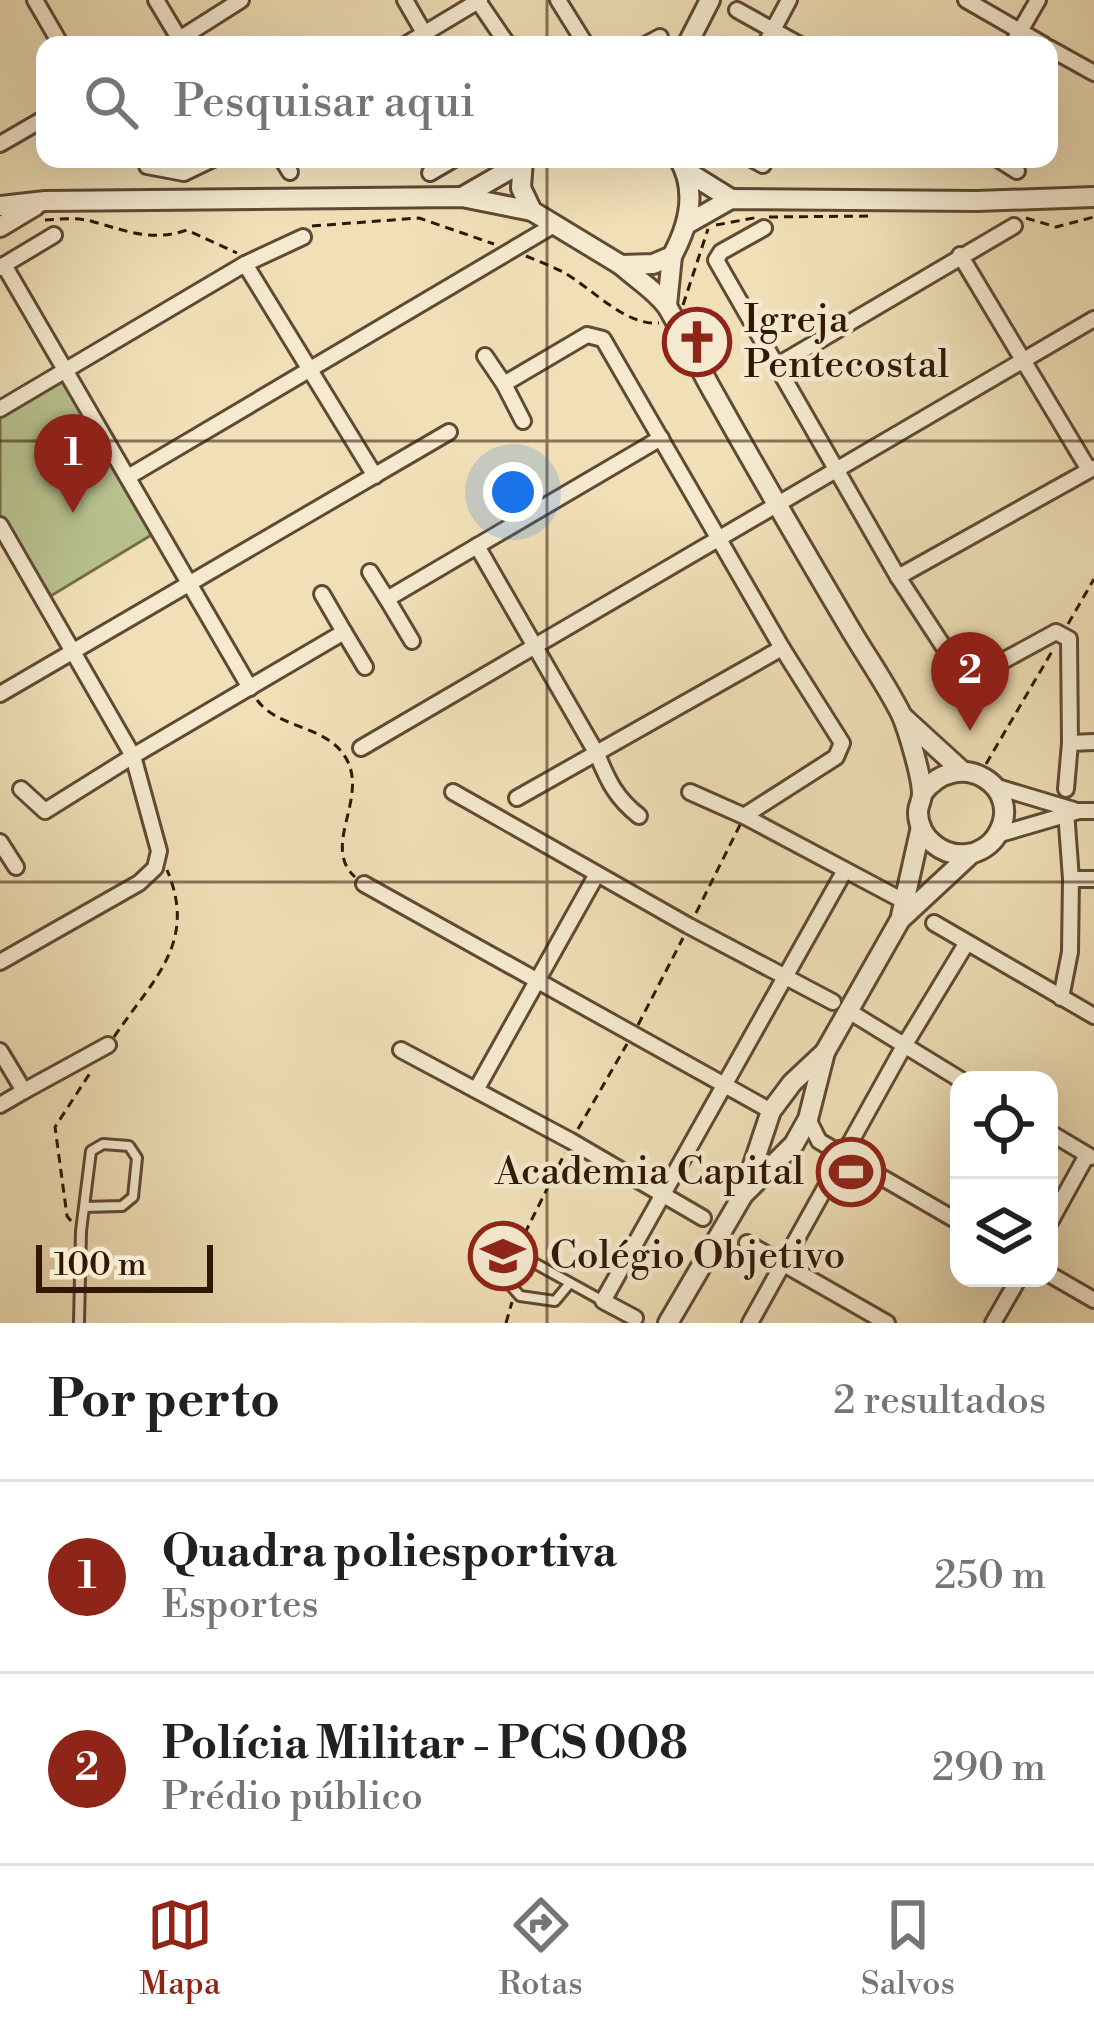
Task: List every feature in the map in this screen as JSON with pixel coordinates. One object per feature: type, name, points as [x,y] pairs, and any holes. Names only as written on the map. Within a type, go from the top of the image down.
[{"type":"street","points":[[34,0],[56,36]]},
{"type":"street","points":[[156,0],[174,36]]},
{"type":"street","points":[[187,36],[241,0]]},
{"type":"street","points":[[405,0],[425,36]]},
{"type":"street","points":[[431,36],[479,0],[502,36]]},
{"type":"street","points":[[559,0],[581,36]]},
{"type":"street","points":[[692,36],[710,0]]},
{"type":"street","points":[[770,36],[790,0]]},
{"type":"street","points":[[966,0],[1013,36]]},
{"type":"street","points":[[1017,36],[1038,0]]},
{"type":"street","points":[[737,10],[784,36]]},
{"type":"street","points":[[1058,52],[1094,73]]},
{"type":"street","points":[[0,144],[36,123]]},
{"type":"street","points":[[159,168],[184,172],[193,168]]},
{"type":"street","points":[[430,172],[437,168]]},
{"type":"street","points":[[462,197],[510,168]]},
{"type":"street","points":[[522,168],[521,188],[532,211]]},
{"type":"street","points":[[670,314],[672,256],[687,224],[691,197],[684,168]]},
{"type":"street","points":[[687,168],[731,199]]},
{"type":"street","points":[[1012,168],[1017,171]]},
{"type":"street","points":[[0,206],[45,201],[462,197],[532,211],[621,265],[670,314],[903,717],[922,794],[921,827],[900,920]]},
{"type":"street","points":[[687,224],[731,199],[1094,197]]},
{"type":"street","points":[[0,227],[45,201]]},
{"type":"street","points":[[776,366],[1014,221]]},
{"type":"street","points":[[128,477],[554,225]]},
{"type":"street","points":[[764,228],[721,252],[716,260],[898,577],[966,681],[1043,638],[1063,633],[1069,639],[1066,789]]},
{"type":"street","points":[[2,405],[243,260],[304,232]]},
{"type":"street","points":[[54,236],[2,267],[250,688]]},
{"type":"street","points":[[898,577],[1091,469],[1021,362],[960,255]]},
{"type":"street","points":[[621,265],[653,264],[672,256]]},
{"type":"street","points":[[243,260],[375,476]]},
{"type":"street","points":[[361,748],[1094,319]]},
{"type":"street","points":[[504,384],[587,334],[603,338],[842,749],[744,816]]},
{"type":"street","points":[[485,356],[523,421]]},
{"type":"street","points":[[0,694],[449,432]]},
{"type":"street","points":[[388,599],[661,438]]},
{"type":"street","points":[[0,525],[5,546],[133,756],[159,851],[155,868],[140,883],[0,962]]},
{"type":"street","points":[[477,546],[597,754],[617,798],[639,816]]},
{"type":"street","points":[[370,572],[412,641]]},
{"type":"street","points":[[322,594],[365,668]]},
{"type":"street","points":[[21,789],[45,811],[344,632]]},
{"type":"street","points":[[518,799],[782,648]]},
{"type":"street","points":[[743,1195],[789,1151],[808,1119],[840,1006],[900,920],[971,854],[986,847],[998,835],[1004,818],[1002,801],[978,777],[903,717]]},
{"type":"street","points":[[1070,743],[1094,742]]},
{"type":"street","points":[[922,794],[945,773],[978,777],[1076,811]]},
{"type":"street","points":[[690,792],[896,897]]},
{"type":"street","points":[[453,793],[840,1006],[950,1073]]},
{"type":"street","points":[[998,835],[1076,811]]},
{"type":"street","points":[[1061,998],[1070,952],[1076,811]]},
{"type":"street","points":[[921,827],[932,844],[950,854],[971,854]]},
{"type":"street","points":[[0,842],[16,866]]},
{"type":"street","points":[[635,1318],[603,1301],[844,872]]},
{"type":"street","points":[[476,1090],[597,874]]},
{"type":"street","points":[[1071,879],[1094,879]]},
{"type":"street","points":[[364,884],[771,1112]]},
{"type":"street","points":[[934,923],[1094,1016]]},
{"type":"street","points":[[750,1323],[966,944]]},
{"type":"street","points":[[0,1105],[108,1046]]},
{"type":"street","points":[[401,1050],[703,1218]]},
{"type":"street","points":[[0,1051],[24,1091]]},
{"type":"street","points":[[668,1323],[743,1195],[771,1112],[792,1083],[825,1052]]},
{"type":"street","points":[[792,1083],[814,1098]]},
{"type":"street","points":[[808,1119],[819,1141],[950,1217]]},
{"type":"street","points":[[1058,1137],[1091,1157],[1058,1210]]},
{"type":"street","points":[[757,1144],[770,1158],[819,1141]]},
{"type":"street","points":[[747,1243],[887,1323]]},
{"type":"street","points":[[1058,1279],[1094,1300]]},
{"type":"street","points":[[993,1323],[1014,1287]]},
{"type":"lane","points":[[79,1323],[81,1231],[84,1207],[91,1151],[103,1144],[129,1146],[136,1158],[133,1198],[122,1206],[84,1207]]},
{"type":"lane","points":[[570,1283],[560,1298],[549,1303],[514,1292],[510,1268],[515,1253],[570,1283],[603,1301]]},
{"type":"path","points":[[304,232],[333,221],[419,218],[558,270],[646,324],[670,314],[688,297],[709,227],[750,217],[876,216]]},
{"type":"path","points":[[1014,221],[1056,227],[1094,217]]},
{"type":"path","points":[[34,220],[92,221],[147,236],[187,230],[243,260]]},
{"type":"path","points":[[978,777],[1094,579]]},
{"type":"path","points":[[250,688],[273,715],[332,741],[345,755],[355,786],[340,847],[344,867],[364,884]]},
{"type":"path","points":[[81,1231],[67,1216],[55,1127],[176,945],[177,893],[159,851]]},
{"type":"path","points":[[506,1323],[514,1292]]},
{"type":"green space","points":[[66,379],[153,534],[49,597],[0,515],[0,413]]},
{"type":"place","name":"Igreja Pentecostal","points":[[697,342]]},
{"type":"place","name":"Quadra poliesportiva","points":[[73,513]]},
{"type":"place","name":"Polícia Militar - PCS 008","points":[[970,731]]},
{"type":"place","name":"Academia Capital","points":[[851,1172]]},
{"type":"place","name":"Colégio Objetivo","points":[[503,1256]]}]
